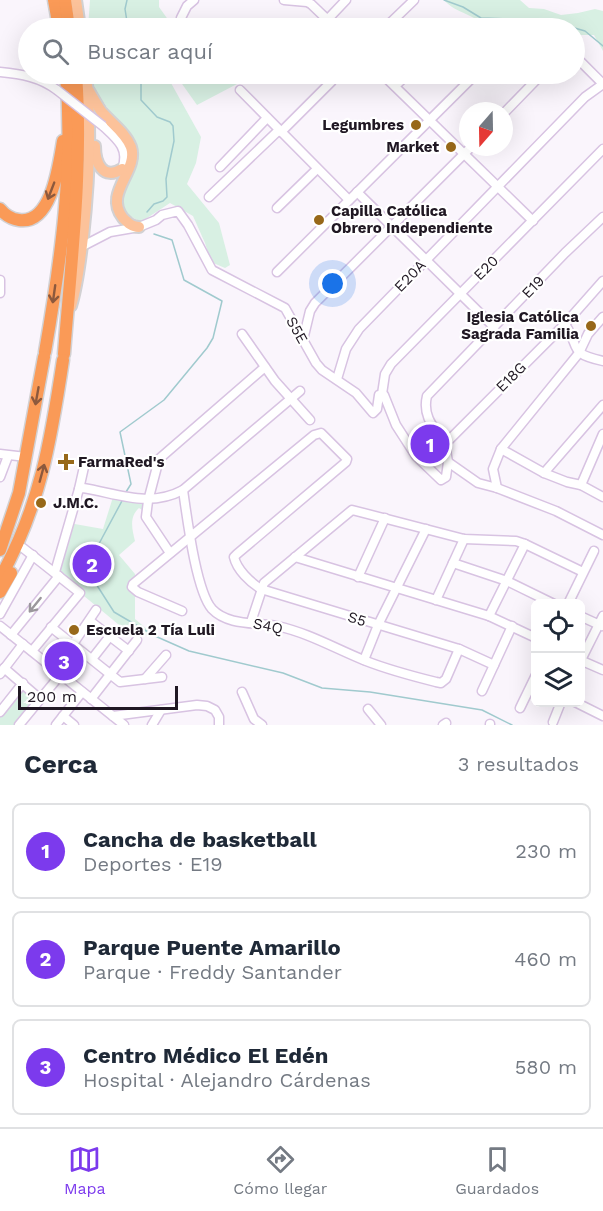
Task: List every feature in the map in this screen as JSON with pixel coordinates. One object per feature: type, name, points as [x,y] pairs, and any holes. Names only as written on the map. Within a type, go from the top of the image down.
[{"type":"highway","points":[[54,0],[57,18]]},
{"type":"highway","points":[[65,0],[68,18]]},
{"type":"highway","points":[[0,550],[12,520],[31,436],[58,267],[68,178],[69,114],[67,84]]},
{"type":"highway","points":[[0,578],[24,533],[37,494],[51,438],[64,357],[78,179],[79,116],[77,84]]},
{"type":"highway","points":[[0,209],[12,219],[22,221],[34,218],[44,208],[55,181],[69,114]]},
{"type":"highway","points":[[58,267],[71,268]]},
{"type":"highway","points":[[31,436],[37,429],[40,429],[47,432],[51,438]]},
{"type":"highway","points":[[0,592],[28,551],[24,533]]},
{"type":"main road","points":[[76,0],[79,18]]},
{"type":"main road","points":[[66,324],[78,285],[88,180],[87,84]]},
{"type":"main road","points":[[87,88],[102,112],[131,146],[132,158],[119,191],[117,204],[122,217],[134,228]]},
{"type":"main road","points":[[88,120],[94,130],[95,158],[99,166],[112,174],[123,169]]},
{"type":"main road","points":[[123,169],[115,187],[112,205],[117,217],[134,228]]},
{"type":"street","points":[[181,18],[187,6],[194,0]]},
{"type":"street","points":[[284,0],[307,2],[325,18]]},
{"type":"street","points":[[329,18],[346,0]]},
{"type":"street","points":[[395,18],[414,0]]},
{"type":"street","points":[[585,66],[603,84]]},
{"type":"street","points":[[0,72],[18,74]]},
{"type":"street","points":[[47,84],[103,126],[123,146],[126,157],[123,169]]},
{"type":"street","points":[[209,196],[329,84]]},
{"type":"street","points":[[277,273],[466,84]]},
{"type":"street","points":[[513,104],[532,84]]},
{"type":"street","name":"E20A","points":[[337,379],[346,349],[359,329],[585,97],[603,84]]},
{"type":"street","points":[[395,86],[459,149]]},
{"type":"street","points":[[240,90],[349,201]]},
{"type":"street","points":[[220,167],[267,118]]},
{"type":"street","name":"E20","points":[[382,394],[385,374],[391,364],[603,149]]},
{"type":"street","points":[[303,340],[310,311],[315,303],[462,156]]},
{"type":"street","points":[[466,156],[533,221]]},
{"type":"street","points":[[277,208],[317,169]]},
{"type":"street","points":[[357,192],[494,327]]},
{"type":"street","name":"S5E","points":[[81,247],[110,232],[134,228],[156,220],[162,215],[178,212],[188,225],[212,270],[281,305],[322,370],[356,393],[373,412],[376,411],[378,397],[382,394]]},
{"type":"street","name":"E19","points":[[445,444],[426,416],[424,407],[427,396],[603,217]]},
{"type":"street","name":"E18G","points":[[445,444],[565,324],[603,281]]},
{"type":"street","points":[[0,282],[0,293]]},
{"type":"street","points":[[497,488],[493,469],[501,449],[579,353],[588,334],[603,317]]},
{"type":"street","points":[[565,324],[579,353],[603,360]]},
{"type":"street","points":[[242,334],[265,367],[310,420]]},
{"type":"street","points":[[170,553],[146,517],[147,500],[159,459],[265,367]]},
{"type":"street","points":[[79,489],[147,500],[174,495],[183,490],[300,391]]},
{"type":"street","points":[[382,394],[396,425],[416,456],[441,480],[446,477],[448,462],[445,444]]},
{"type":"street","points":[[544,473],[603,405]]},
{"type":"street","name":"S5","points":[[190,536],[314,435],[321,433],[347,459],[344,464],[234,557],[236,564],[251,582],[261,589],[459,649],[494,665]]},
{"type":"street","points":[[581,485],[603,434]]},
{"type":"street","points":[[501,449],[544,473],[581,485],[603,497]]},
{"type":"street","points":[[0,477],[4,455],[26,457]]},
{"type":"street","points":[[448,462],[478,483],[556,511],[603,535]]},
{"type":"street","points":[[11,634],[57,574],[84,467]]},
{"type":"street","name":"S4Q","points":[[183,490],[190,536],[203,593],[213,610],[222,617],[234,621],[278,627],[316,639],[391,670],[441,683],[446,679],[459,649]]},
{"type":"street","points":[[251,622],[261,589],[269,578],[352,510],[464,539],[516,541],[583,572]]},
{"type":"street","points":[[358,577],[385,518]]},
{"type":"street","points":[[364,660],[378,625],[426,529]]},
{"type":"street","points":[[183,611],[138,592],[132,586],[190,536]]},
{"type":"street","points":[[436,600],[464,539]]},
{"type":"street","points":[[489,616],[525,544]]},
{"type":"street","points":[[0,614],[28,551],[80,593],[32,651]]},
{"type":"street","points":[[570,599],[594,551]]},
{"type":"street","points":[[295,557],[489,616],[531,636]]},
{"type":"street","points":[[453,563],[507,581],[545,599]]},
{"type":"street","points":[[73,644],[96,610]]},
{"type":"street","points":[[585,617],[602,622],[585,654]]},
{"type":"street","points":[[90,621],[129,651]]},
{"type":"street","points":[[0,626],[123,725]]},
{"type":"street","points":[[482,691],[512,626]]},
{"type":"street","points":[[51,627],[120,682],[162,677]]},
{"type":"street","points":[[92,659],[110,636]]},
{"type":"street","points":[[91,699],[137,640]]},
{"type":"street","points":[[23,644],[2,671],[23,683],[40,699]]},
{"type":"street","points":[[145,679],[166,655]]},
{"type":"street","points":[[585,663],[603,670]]},
{"type":"street","points":[[19,725],[61,674]]},
{"type":"street","points":[[0,712],[23,683]]},
{"type":"street","points":[[520,708],[531,686]]},
{"type":"street","points":[[56,725],[82,692]]},
{"type":"street","points":[[242,692],[253,722],[262,725]]},
{"type":"street","points":[[113,716],[192,705],[207,706],[217,713],[219,725]]},
{"type":"street","points":[[553,722],[559,707]]},
{"type":"street","points":[[585,707],[603,716]]},
{"type":"street","points":[[368,709],[381,725]]},
{"type":"street","points":[[152,725],[162,710]]},
{"type":"street","points":[[63,716],[74,725]]},
{"type":"green space","points":[[90,0],[159,0],[159,7],[167,18],[89,18]]},
{"type":"green space","points":[[444,0],[520,0],[529,8],[544,9],[561,15],[595,9],[603,11],[603,51],[594,35],[585,35],[585,18],[475,18],[449,5]]},
{"type":"green space","points":[[92,84],[172,84],[201,137],[196,163],[187,184],[219,223],[230,265],[225,268],[211,262],[193,216],[170,203],[144,220],[139,221],[126,214],[124,190],[138,154],[132,141],[93,88]]},
{"type":"green space","points":[[182,84],[237,84],[197,105]]},
{"type":"green space","points":[[113,497],[146,502],[144,511],[139,508],[134,515],[132,528],[135,541],[119,555],[135,574],[135,619],[155,636],[130,634],[55,572],[69,523],[103,529]]},
{"type":"green space","points":[[22,685],[38,699],[17,725],[0,725],[0,714]]},
{"type":"waterway","points":[[126,18],[127,0]]},
{"type":"waterway","points":[[444,0],[463,7],[481,18]]},
{"type":"waterway","points":[[585,31],[603,46]]},
{"type":"waterway","points":[[141,84],[141,100],[157,117],[170,122],[173,126],[174,141],[166,179],[167,197],[154,204],[147,212]]},
{"type":"waterway","points":[[126,492],[131,484],[120,432],[164,400],[207,348],[213,338],[222,301],[184,280],[172,240],[154,234]]},
{"type":"waterway","points":[[123,499],[94,553],[91,576],[114,612],[155,636],[189,651],[283,673],[322,688],[370,692],[482,710],[512,725]]},
{"type":"place","name":"Legumbres","points":[[416,125]]},
{"type":"place","name":"Market","points":[[451,147]]},
{"type":"place","name":"Capilla Católica Obrero Independiente","points":[[319,220]]},
{"type":"place","name":"Iglesia Católica Sagrada Familia","points":[[591,326]]},
{"type":"place","name":"Cancha de basketball","points":[[430,444]]},
{"type":"place","name":"FarmaRed's","points":[[66,462]]},
{"type":"place","name":"J.M.C.","points":[[41,503]]},
{"type":"place","name":"Parque Puente Amarillo","points":[[92,564]]},
{"type":"place","name":"Escuela 2 Tía Luli","points":[[74,630]]},
{"type":"place","name":"Centro Médico El Edén","points":[[64,661]]}]
